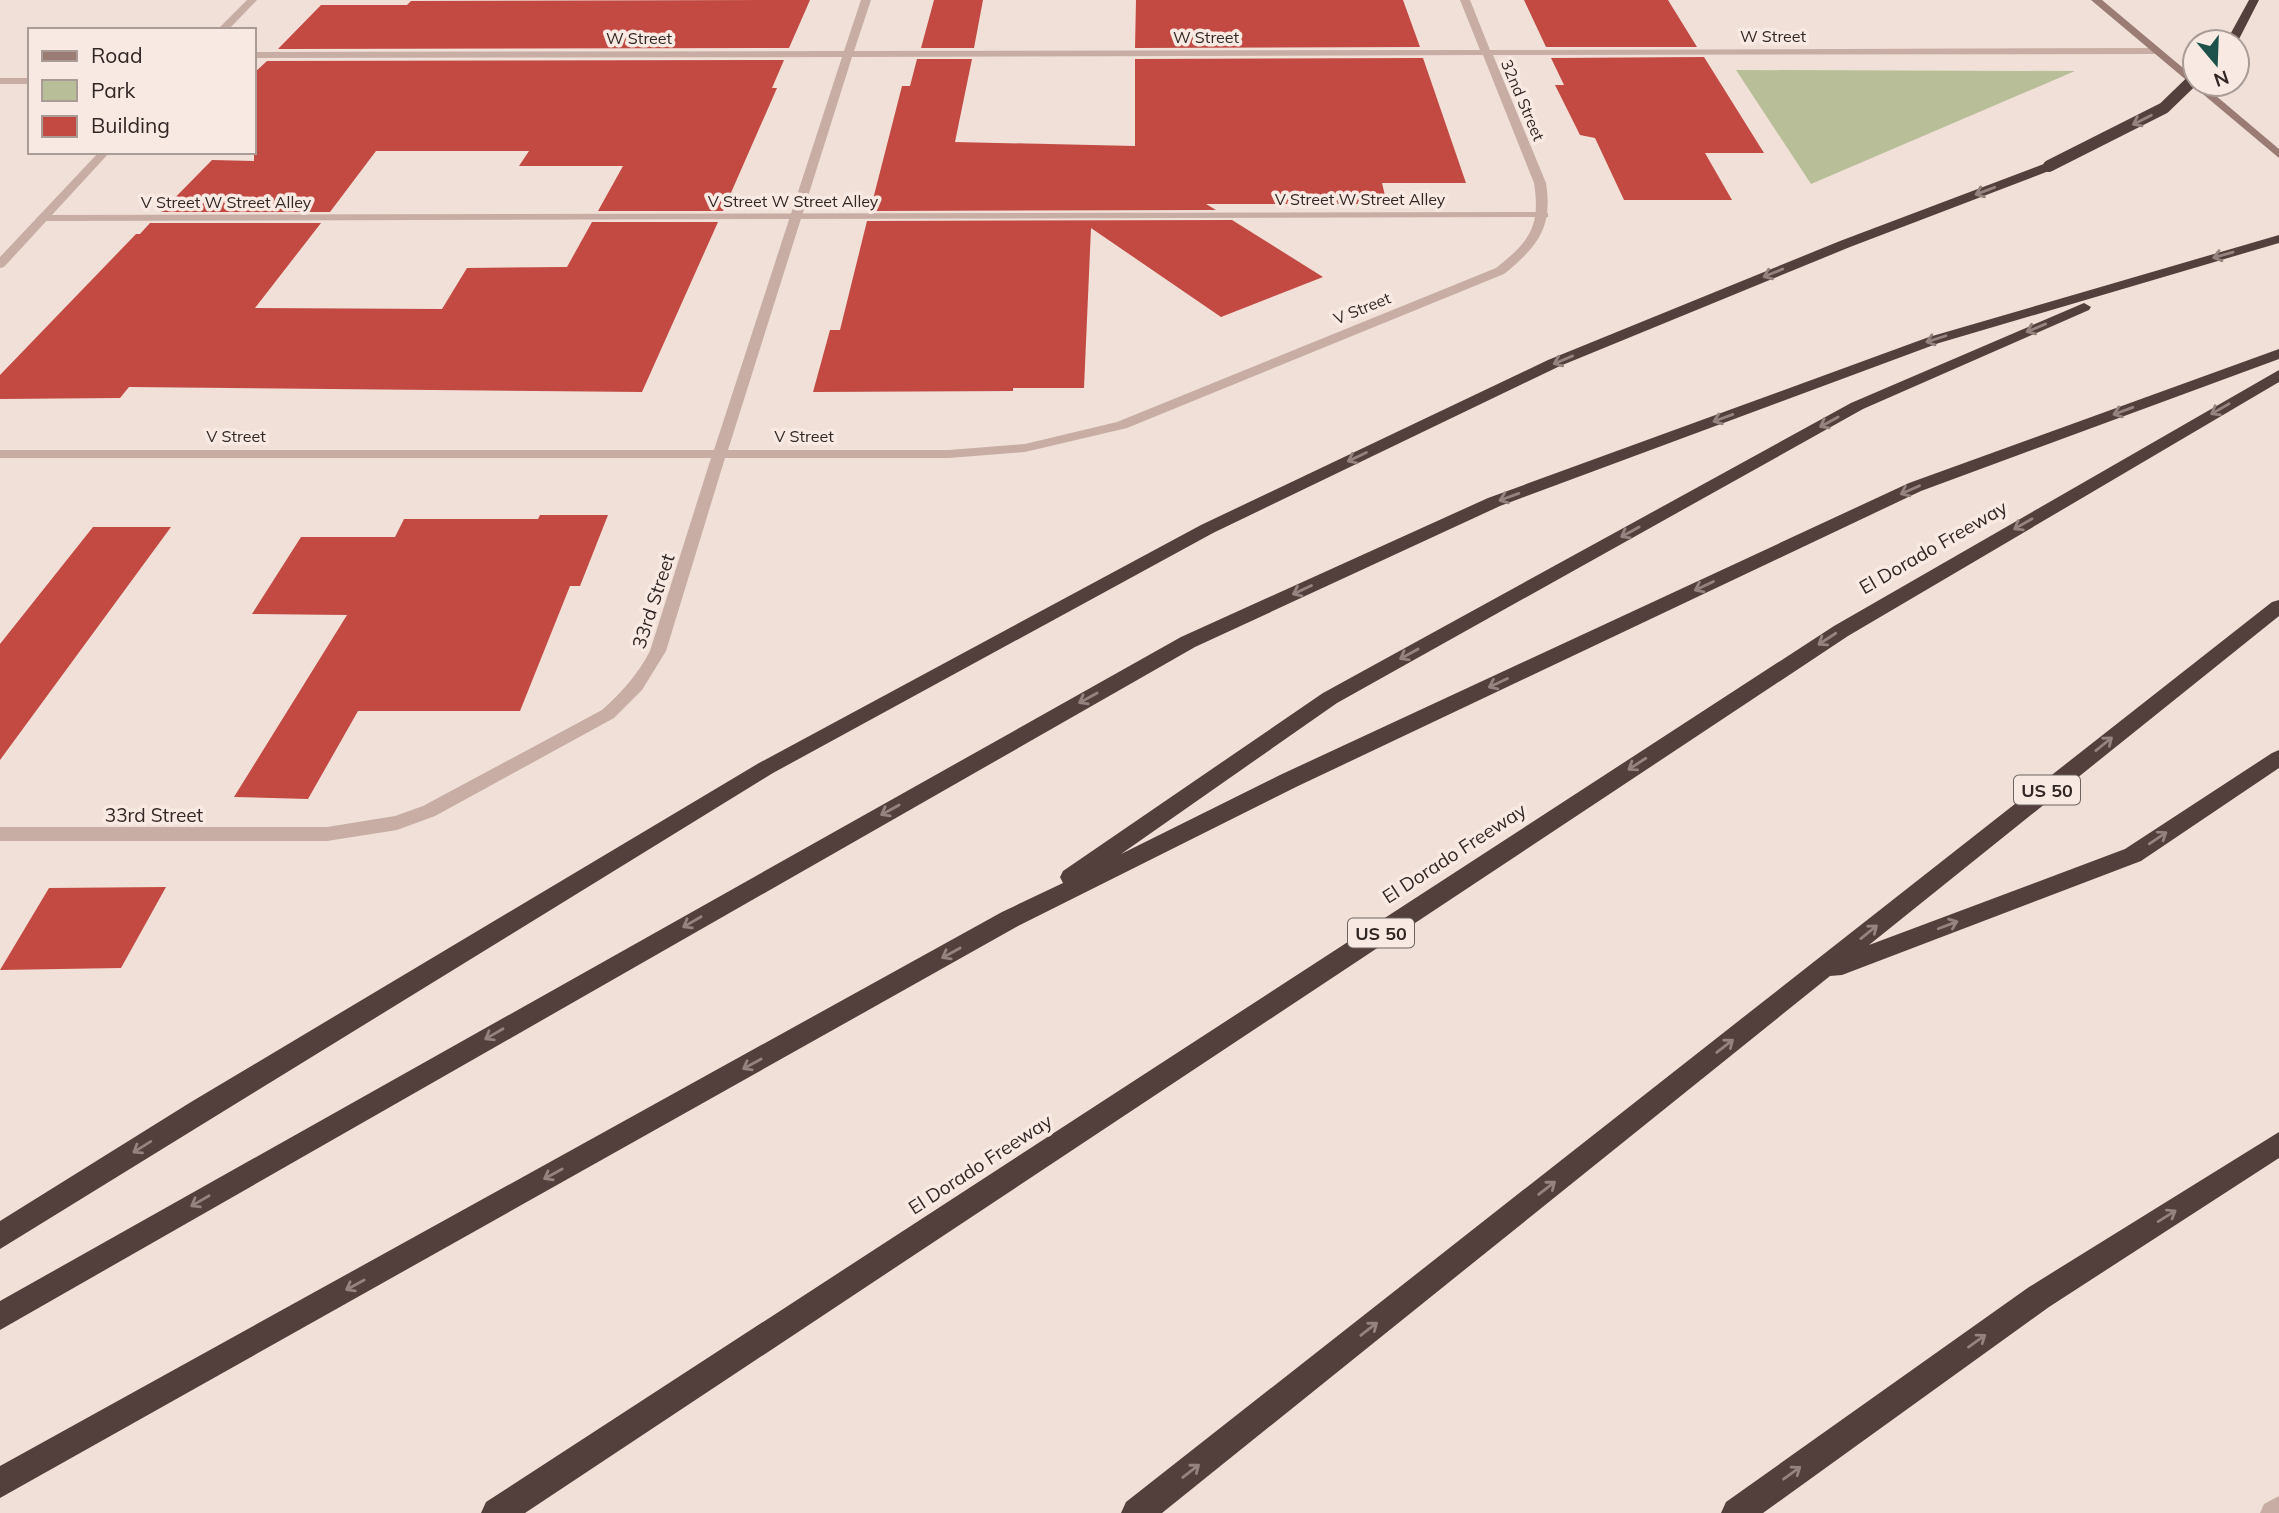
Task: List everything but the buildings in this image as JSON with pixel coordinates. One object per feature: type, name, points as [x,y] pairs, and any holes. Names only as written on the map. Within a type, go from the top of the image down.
[{"type":"highway","points":[[2239,28],[2254,0]]},
{"type":"highway","points":[[0,1236],[200,1110],[766,768],[1207,529],[1554,363],[1845,244],[2049,166],[2164,108],[2181,94]]},
{"type":"highway","points":[[0,1316],[1188,642],[1494,502],[1934,340],[2279,239]]},
{"type":"highway","points":[[1010,919],[1330,698],[1857,406],[2166,272]]},
{"type":"highway","points":[[0,1483],[1010,919],[1288,781],[1915,487],[2279,354]]},
{"type":"highway","name":"El Dorado Freeway","points":[[497,1513],[1840,631],[2279,375]]},
{"type":"highway","name":"US 50","points":[[1137,1513],[2279,606]]},
{"type":"highway","points":[[1816,975],[2133,855],[2279,758]]},
{"type":"highway","points":[[1737,1513],[2039,1297],[2279,1144]]},
{"type":"main road","points":[[2096,0],[2181,71]]},
{"type":"main road","points":[[2213,98],[2279,155]]},
{"type":"street","points":[[224,28],[252,0]]},
{"type":"street","name":"33rd Street","points":[[0,834],[327,834],[397,823],[429,811],[608,714],[631,694],[646,676],[658,652],[794,216],[866,0]]},
{"type":"street","name":"32nd Street","points":[[1465,0],[1540,183],[1544,215]]},
{"type":"street","name":"W Street","points":[[256,55],[2157,51]]},
{"type":"street","points":[[0,81],[28,81]]},
{"type":"street","points":[[0,264],[103,154]]},
{"type":"street","name":"V Street W Street Alley","points":[[42,218],[1544,215]]},
{"type":"street","name":"V Street","points":[[0,454],[987,452],[1060,442],[1122,425],[1500,271],[1523,253],[1538,234],[1544,215]]},
{"type":"street","points":[[2273,1513],[2279,1509]]},
{"type":"green space","points":[[1736,70],[2075,71],[1811,184]]}]
